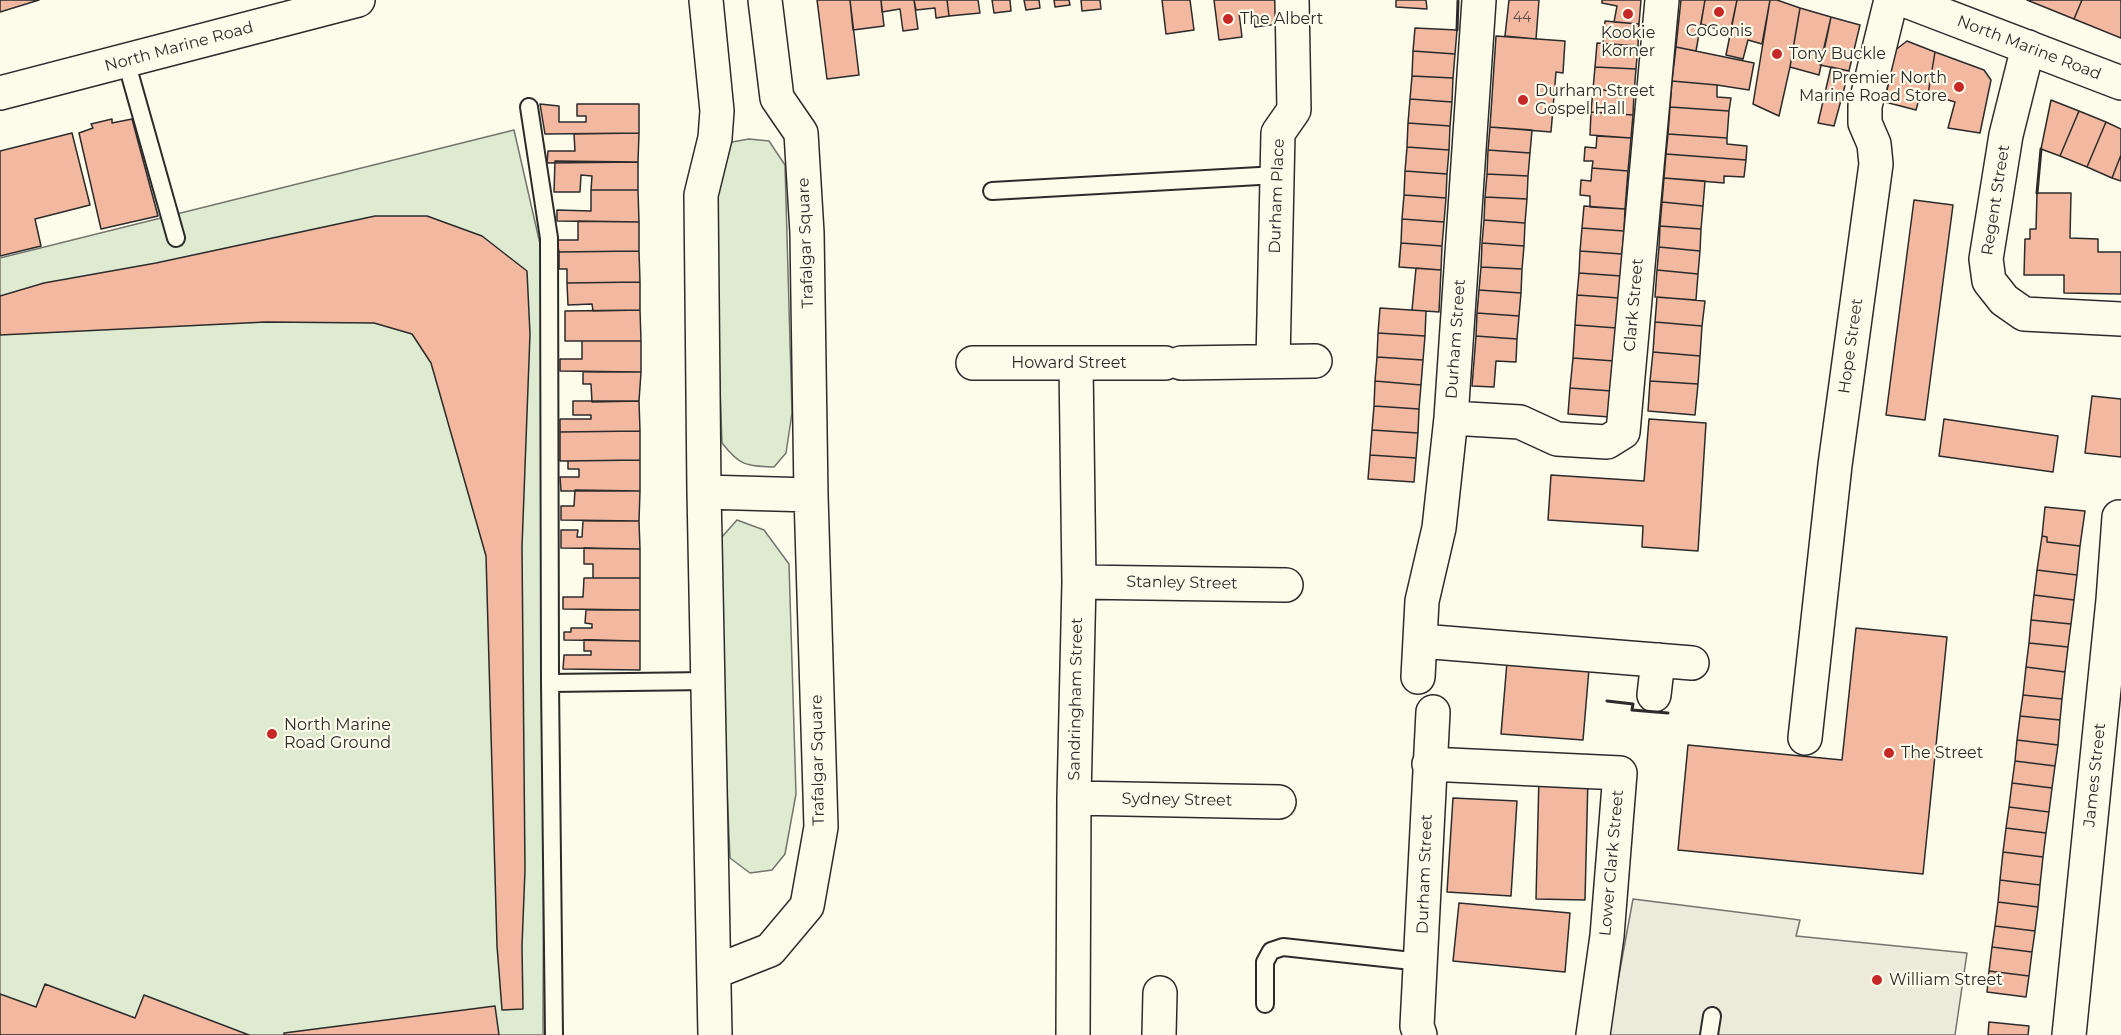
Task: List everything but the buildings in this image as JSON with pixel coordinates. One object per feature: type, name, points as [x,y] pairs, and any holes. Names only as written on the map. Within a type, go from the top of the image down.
[{"type":"street","name":"North Marine Road","points":[[0,93],[358,0]]},
{"type":"street","points":[[706,0],[717,111],[715,138],[701,195],[704,492],[715,1035]]},
{"type":"street","name":"Trafalgar Square","points":[[714,972],[770,950],[807,906],[821,827],[811,495],[807,233],[801,133],[777,98],[765,0]]},
{"type":"street","name":"Durham Place","points":[[1273,361],[1278,132],[1294,110],[1292,0]]},
{"type":"street","name":"Durham Street","points":[[1418,677],[1422,601],[1439,528],[1451,418],[1479,0]]},
{"type":"street","name":"Clark Street","points":[[1451,418],[1520,422],[1557,439],[1607,442],[1623,432],[1662,0]]},
{"type":"street","name":"Hope Street","points":[[1805,738],[1796,696],[1835,465],[1876,164],[1874,144],[1865,123],[1865,106],[1891,0]]},
{"type":"street","name":"North Marine Road","points":[[1904,0],[2121,83]]},
{"type":"street","name":"Regent Street","points":[[2028,47],[2006,135],[1986,259],[1989,281],[2004,300],[2024,314],[2121,319]]},
{"type":"street","name":"Howard Street","points":[[973,363],[1316,361]]},
{"type":"street","name":"Sandringham Street","points":[[1073,1035],[1078,582],[1076,364]]},
{"type":"street","points":[[704,492],[811,495]]},
{"type":"street","name":"James Street","points":[[2069,1035],[2117,600],[2118,517],[2121,517]]},
{"type":"street","name":"Stanley Street","points":[[1078,582],[1286,585]]},
{"type":"street","points":[[1421,641],[1692,663]]},
{"type":"street","points":[[1654,695],[1658,660]]},
{"type":"street","name":"Durham Street","points":[[1420,1035],[1417,1026],[1433,712]]},
{"type":"street","name":"Lower Clark Street","points":[[1429,764],[1620,774],[1608,925],[1593,1035]]},
{"type":"street","name":"Sydney Street","points":[[1074,798],[1279,802]]},
{"type":"street","points":[[1160,993],[1160,1035]]},
{"type":"lane","points":[[126,61],[176,238]]},
{"type":"lane","points":[[529,107],[549,238],[554,1035]]},
{"type":"lane","points":[[992,191],[1277,175]]},
{"type":"lane","points":[[550,683],[708,681]]},
{"type":"lane","points":[[1265,1004],[1265,962],[1270,951],[1283,947],[1421,962]]},
{"type":"lane","points":[[1709,1035],[1712,1016]]},
{"type":"green space","name":"North Marine Road Ground","points":[[514,130],[543,257],[545,433],[543,1035],[0,1035],[0,258]]},
{"type":"green space","points":[[749,139],[769,141],[785,165],[792,413],[786,453],[774,467],[744,463],[722,443],[713,195],[721,162],[732,142]]},
{"type":"green space","points":[[737,520],[764,530],[789,564],[796,794],[785,854],[772,870],[750,873],[730,858],[718,585],[721,538]]},
{"type":"shaded area","points":[[1633,899],[1800,920],[1796,936],[1967,953],[1955,1035],[1608,1035]]},
{"type":"wall","points":[[1457,30],[1458,1]]},
{"type":"wall","points":[[2037,193],[2041,149]]},
{"type":"wall","points":[[1607,701],[1633,704],[1632,710],[1668,713]]},
{"type":"place","name":"CoGonis","points":[[1719,12]]},
{"type":"place","name":"Kookie Korner","points":[[1628,14]]},
{"type":"place","name":"The Albert","points":[[1228,19]]},
{"type":"place","name":"Tony Buckle","points":[[1777,54]]},
{"type":"place","name":"Premier North Marine Road Store","points":[[1959,87]]},
{"type":"place","name":"Durham Street Gospel Hall","points":[[1523,100]]},
{"type":"place","name":"North Marine Road Ground","points":[[272,734]]},
{"type":"place","name":"The Street","points":[[1889,753]]},
{"type":"place","name":"William Street","points":[[1877,980]]}]
